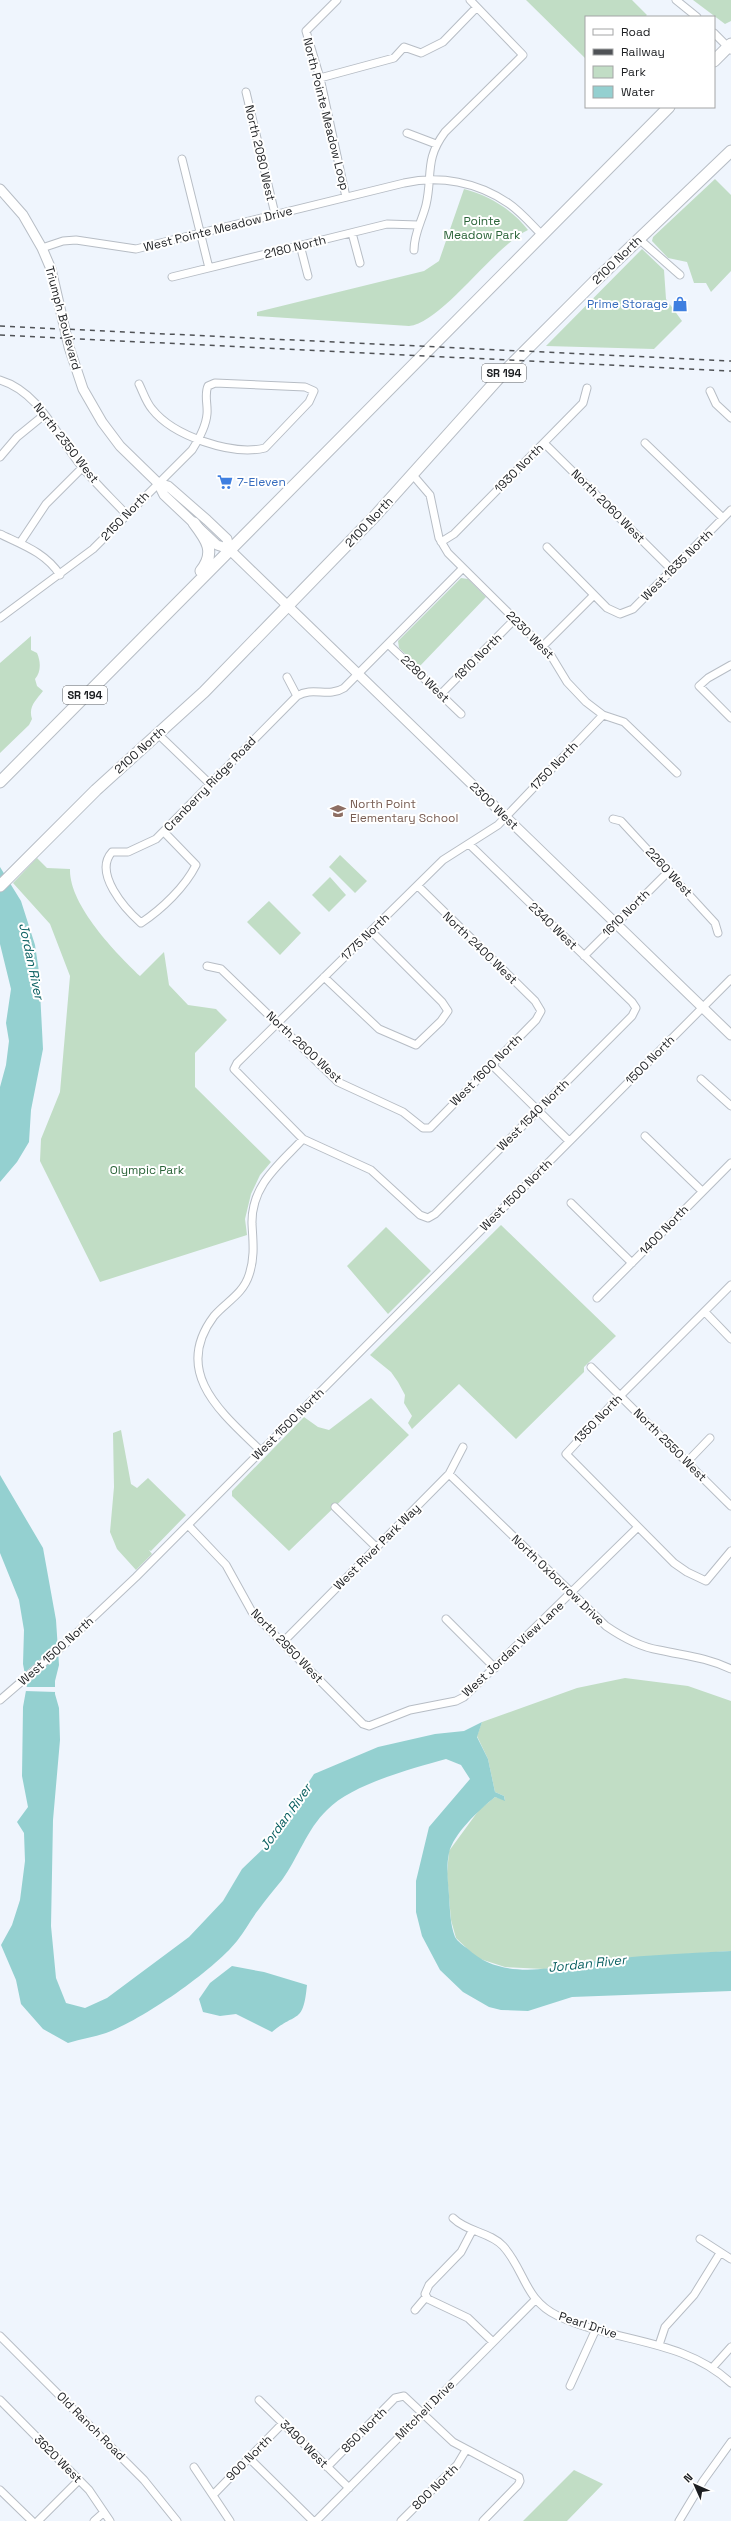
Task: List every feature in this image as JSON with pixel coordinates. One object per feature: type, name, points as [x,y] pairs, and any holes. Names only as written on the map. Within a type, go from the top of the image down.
[{"type":"highway","points":[[715,60],[730,47]]},
{"type":"highway","name":"SR 194","points":[[0,782],[229,549],[668,108]]},
{"type":"highway","name":"2100 North","points":[[0,886],[96,790],[204,692],[289,606],[506,370],[731,151]]},
{"type":"highway","points":[[171,608],[204,567],[210,557],[209,544],[194,523]]},
{"type":"main road","name":"Triumph Boulevard","points":[[0,189],[23,215],[42,248],[51,269],[69,347],[83,388],[102,422],[120,446],[158,483],[162,492],[220,547],[229,549],[258,576]]},
{"type":"main road","name":"Triumph Boulevard","points":[[158,483],[168,486],[207,520],[227,539],[229,549]]},
{"type":"main road","name":"2300 West","points":[[258,576],[357,674],[731,1035]]},
{"type":"street","name":"North Pointe Meadow Loop","points":[[336,0],[306,31],[320,78],[346,197]]},
{"type":"street","points":[[414,250],[418,225],[426,204],[430,164],[436,144],[445,132],[523,54],[476,8],[470,0]]},
{"type":"street","points":[[676,0],[696,16]]},
{"type":"street","points":[[320,78],[394,58],[404,47],[421,53],[443,42],[476,8]]},
{"type":"street","points":[[715,34],[730,47]]},
{"type":"street","name":"North 2080 West","points":[[246,92],[275,214]]},
{"type":"street","points":[[407,133],[436,144]]},
{"type":"street","points":[[182,159],[209,268]]},
{"type":"street","name":"West Pointe Meadow Drive","points":[[42,248],[63,241],[80,240],[136,249],[404,183],[428,180],[447,180],[464,183],[489,192],[508,203],[542,235]]},
{"type":"street","name":"2180 North","points":[[172,277],[300,245],[397,223],[418,225]]},
{"type":"street","points":[[352,233],[360,263]]},
{"type":"street","points":[[639,239],[680,275]]},
{"type":"street","points":[[300,245],[308,276]]},
{"type":"street","name":"North 2350 West","points":[[0,380],[26,393],[44,415],[82,468],[126,514]]},
{"type":"street","name":"2150 North","points":[[0,618],[60,575],[93,549],[126,514],[192,450],[207,415],[205,390],[208,386],[215,383],[305,387],[314,391],[309,402],[265,448],[255,450],[220,448],[198,439]]},
{"type":"street","points":[[139,384],[152,409],[159,416],[198,439]]},
{"type":"street","name":"1930 North","points":[[441,542],[454,534],[583,403],[587,397],[587,388]]},
{"type":"street","points":[[710,391],[716,404],[731,418]]},
{"type":"street","points":[[0,457],[17,437],[44,415]]},
{"type":"street","name":"North 2060 West","points":[[544,443],[672,570]]},
{"type":"street","points":[[645,444],[723,518]]},
{"type":"street","points":[[20,543],[46,504],[82,468]]},
{"type":"street","name":"2230 West","points":[[412,474],[430,495],[441,542],[463,568],[543,646],[557,663],[570,686],[586,702],[603,714],[624,722],[677,773]]},
{"type":"street","name":"West 1835 North","points":[[594,595],[607,608],[620,614],[633,610],[731,510]]},
{"type":"street","points":[[0,534],[20,543],[48,559],[60,575]]},
{"type":"street","points":[[543,646],[594,595],[547,547]]},
{"type":"street","points":[[287,677],[298,696],[312,691],[327,694],[338,692],[463,568]]},
{"type":"street","name":"1810 North","points":[[441,694],[515,619]]},
{"type":"street","name":"2280 West","points":[[388,644],[462,714]]},
{"type":"street","points":[[731,665],[708,678],[699,686],[731,718]]},
{"type":"street","name":"Cranberry Ridge Road","points":[[164,832],[196,865],[191,876],[151,916],[141,923],[124,905],[110,882],[106,867],[107,858],[112,852],[128,852],[143,848],[164,832],[298,696]]},
{"type":"street","name":"1750 North","points":[[505,817],[603,714]]},
{"type":"street","points":[[158,734],[210,784]]},
{"type":"street","name":"1775 North","points":[[303,1139],[240,1077],[234,1069],[237,1062],[443,860],[490,832],[505,817]]},
{"type":"street","name":"2260 West","points":[[613,819],[621,821],[669,871],[715,923],[718,933]]},
{"type":"street","name":"2340 West","points":[[469,844],[632,1002],[636,1008]]},
{"type":"street","name":"1610 North","points":[[584,956],[669,871]]},
{"type":"street","name":"North 2400 West","points":[[418,886],[535,1001],[541,1011]]},
{"type":"street","points":[[324,977],[379,1028],[416,1046],[441,1021],[448,1011],[442,1002],[371,931]]},
{"type":"street","name":"North 2600 West","points":[[207,966],[221,969],[338,1082],[403,1112],[423,1128],[430,1128]]},
{"type":"street","name":"1500 North","points":[[569,1141],[731,980]]},
{"type":"street","name":"West 1540 North","points":[[303,1139],[371,1170],[420,1215],[428,1218],[435,1214],[632,1016],[636,1008]]},
{"type":"street","name":"West 1600 North","points":[[430,1128],[536,1020],[541,1011]]},
{"type":"street","points":[[492,1065],[569,1141]]},
{"type":"street","points":[[701,1079],[731,1106]]},
{"type":"street","points":[[645,1136],[702,1191]]},
{"type":"street","points":[[261,1452],[210,1398],[200,1376],[199,1352],[208,1326],[219,1311],[236,1297],[248,1277],[254,1256],[252,1213],[257,1193],[266,1177],[303,1139]]},
{"type":"street","name":"West 1500 North","points":[[0,1700],[65,1644],[188,1525],[569,1141]]},
{"type":"street","name":"1400 North","points":[[597,1298],[731,1163]]},
{"type":"street","points":[[571,1203],[632,1262]]},
{"type":"street","name":"1350 North","points":[[731,1285],[620,1396],[566,1454],[674,1563],[687,1572],[706,1581],[731,1551]]},
{"type":"street","points":[[705,1312],[731,1339]]},
{"type":"street","name":"North 2550 West","points":[[591,1367],[731,1506]]},
{"type":"street","points":[[687,1462],[710,1438]]},
{"type":"street","name":"West River Park Way","points":[[283,1642],[449,1474],[463,1447]]},
{"type":"street","name":"North Oxborrow Drive","points":[[449,1474],[571,1594],[606,1626],[630,1640],[658,1650],[693,1655],[731,1669]]},
{"type":"street","points":[[335,1507],[376,1547]]},
{"type":"street","name":"North 2950 West","points":[[188,1525],[226,1565],[245,1602],[364,1724]]},
{"type":"street","name":"West Jordan View Lane","points":[[364,1724],[370,1726],[410,1710],[456,1701],[464,1697],[638,1527]]},
{"type":"street","points":[[446,1619],[495,1668]]},
{"type":"street","name":"Pearl Drive","points":[[453,2218],[472,2231],[495,2240],[504,2247],[535,2300],[559,2317],[596,2329],[659,2345],[687,2354],[713,2367],[731,2383]]},
{"type":"street","points":[[415,2310],[426,2296],[426,2289],[461,2252],[472,2231]]},
{"type":"street","points":[[700,2239],[731,2259]]},
{"type":"street","points":[[659,2345],[665,2328],[694,2295],[720,2253]]},
{"type":"street","points":[[426,2296],[468,2318],[493,2342]]},
{"type":"street","name":"Mitchell Drive","points":[[314,2521],[349,2488],[535,2300]]},
{"type":"street","points":[[570,2386],[596,2329]]},
{"type":"street","name":"Old Ranch Road","points":[[0,2336],[144,2480],[177,2521]]},
{"type":"street","points":[[713,2367],[731,2347]]},
{"type":"street","name":"850 North","points":[[327,2467],[395,2398],[402,2396],[409,2398],[423,2413]]},
{"type":"street","name":"3620 West","points":[[0,2400],[89,2490],[102,2513],[110,2521]]},
{"type":"street","name":"3490 West","points":[[259,2400],[349,2488]]},
{"type":"street","points":[[423,2413],[453,2442],[466,2450],[516,2474],[520,2481],[483,2521]]},
{"type":"street","name":"900 North","points":[[214,2494],[283,2423]]},
{"type":"street","points":[[679,2521],[703,2481],[731,2442]]},
{"type":"street","name":"800 North","points":[[401,2521],[456,2465],[466,2450]]},
{"type":"street","points":[[249,2458],[314,2521]]},
{"type":"street","points":[[194,2467],[214,2494],[230,2521]]},
{"type":"street","points":[[38,2521],[79,2480]]},
{"type":"street","points":[[0,2490],[32,2521]]},
{"type":"street","points":[[94,2521],[102,2513]]},
{"type":"green space","points":[[526,0],[632,0],[647,15],[585,16],[585,58]]},
{"type":"green space","points":[[693,0],[731,0],[731,21],[725,24]]},
{"type":"green space","points":[[715,179],[731,195],[731,271],[711,292],[706,283],[694,283],[687,262],[668,258],[652,241],[653,237]]},
{"type":"green space","name":"Pointe Meadow Park","points":[[464,189],[482,195],[499,204],[515,216],[528,230],[514,239],[499,252],[452,299],[422,322],[409,326],[257,316],[257,312],[424,271],[439,261]]},
{"type":"green space","points":[[642,249],[664,270],[666,299],[682,321],[654,349],[546,346]]},
{"type":"green space","points":[[461,578],[468,579],[486,597],[419,667],[399,648],[398,641]]},
{"type":"green space","points":[[31,636],[31,650],[37,653],[40,663],[35,679],[37,686],[43,691],[32,707],[32,719],[29,725],[0,753],[0,663]]},
{"type":"green space","points":[[340,855],[367,881],[355,893],[329,867]]},
{"type":"green space","name":"Olympic Park","points":[[37,858],[47,868],[70,869],[72,883],[77,898],[85,913],[107,942],[140,976],[164,952],[169,985],[188,1005],[216,1009],[227,1020],[195,1053],[195,1087],[271,1162],[260,1175],[251,1194],[245,1219],[247,1235],[100,1282],[40,1161],[41,1139],[60,1092],[70,976],[50,924],[13,883]]},
{"type":"green space","points":[[330,877],[346,895],[329,912],[312,895]]},
{"type":"green space","points":[[269,901],[301,933],[280,955],[247,922]]},
{"type":"green space","points":[[501,1225],[616,1336],[584,1367],[584,1372],[516,1439],[459,1384],[412,1429],[408,1423],[412,1416],[404,1403],[405,1395],[398,1382],[391,1372],[370,1355]]},
{"type":"green space","points":[[386,1227],[431,1271],[388,1314],[347,1266]]},
{"type":"green space","points":[[371,1398],[409,1435],[289,1551],[232,1496],[232,1491],[304,1417],[318,1427],[329,1430]]},
{"type":"green space","points":[[121,1430],[131,1484],[137,1488],[148,1478],[186,1515],[151,1551],[149,1550],[152,1554],[136,1570],[117,1549],[110,1532],[114,1487],[113,1433]]},
{"type":"green space","points":[[625,1678],[688,1686],[731,1701],[731,1951],[611,1959],[544,1969],[505,1967],[477,1958],[456,1938],[451,1920],[447,1874],[449,1851],[479,1810],[495,1797],[505,1800],[504,1796],[495,1792],[488,1759],[477,1736],[482,1722],[577,1688]]},
{"type":"green space","points":[[574,2470],[603,2484],[567,2521],[523,2521]]},
{"type":"water","name":"Jordan River","points":[[0,867],[21,901],[35,945],[39,972],[43,1049],[31,1110],[29,1142],[17,1162],[0,1182],[0,1087],[6,1065],[9,1041],[6,1023],[11,989],[0,944]]},
{"type":"water","name":"Jordan River","points":[[0,1475],[43,1548],[56,1620],[59,1665],[55,1681],[55,1694],[59,1708],[60,1740],[53,1820],[51,1926],[56,1978],[66,2003],[85,2008],[107,1998],[189,1937],[223,1901],[242,1869],[267,1845],[314,1774],[378,1747],[435,1734],[464,1731],[482,1722],[477,1737],[488,1759],[495,1792],[504,1796],[505,1801],[495,1797],[475,1815],[461,1830],[449,1853],[447,1869],[451,1922],[453,1932],[457,1940],[483,1960],[500,1966],[518,1969],[555,1968],[610,1959],[731,1951],[731,1991],[572,1997],[528,2011],[501,2010],[489,2007],[463,1992],[440,1970],[422,1936],[416,1912],[416,1881],[429,1827],[470,1779],[461,1765],[446,1759],[383,1778],[366,1785],[351,1792],[327,1810],[308,1835],[282,1880],[267,1898],[237,1941],[226,1953],[194,1980],[157,2006],[121,2027],[97,2036],[68,2043],[43,2029],[21,2004],[16,1980],[1,1945],[12,1925],[20,1900],[25,1861],[24,1833],[17,1822],[28,1807],[22,1776],[23,1707],[27,1685],[23,1664],[24,1630],[19,1600],[0,1553]]},
{"type":"water","points":[[232,1966],[264,1972],[307,1985],[301,2012],[272,2032],[236,2014],[220,2016],[203,2012],[199,1999],[210,1983]]},
{"type":"pier","points":[[59,1643],[60,1654],[25,1684],[23,1674]]},
{"type":"pier","points":[[25,1687],[56,1687],[56,1692],[25,1691]]},
{"type":"railway","points":[[0,326],[731,361]]},
{"type":"railway","points":[[0,335],[731,371]]},
{"type":"place","name":"Prime Storage","points":[[680,304]]},
{"type":"place","name":"7-Eleven","points":[[225,482]]},
{"type":"place","name":"North Point Elementary School","points":[[338,811]]}]
